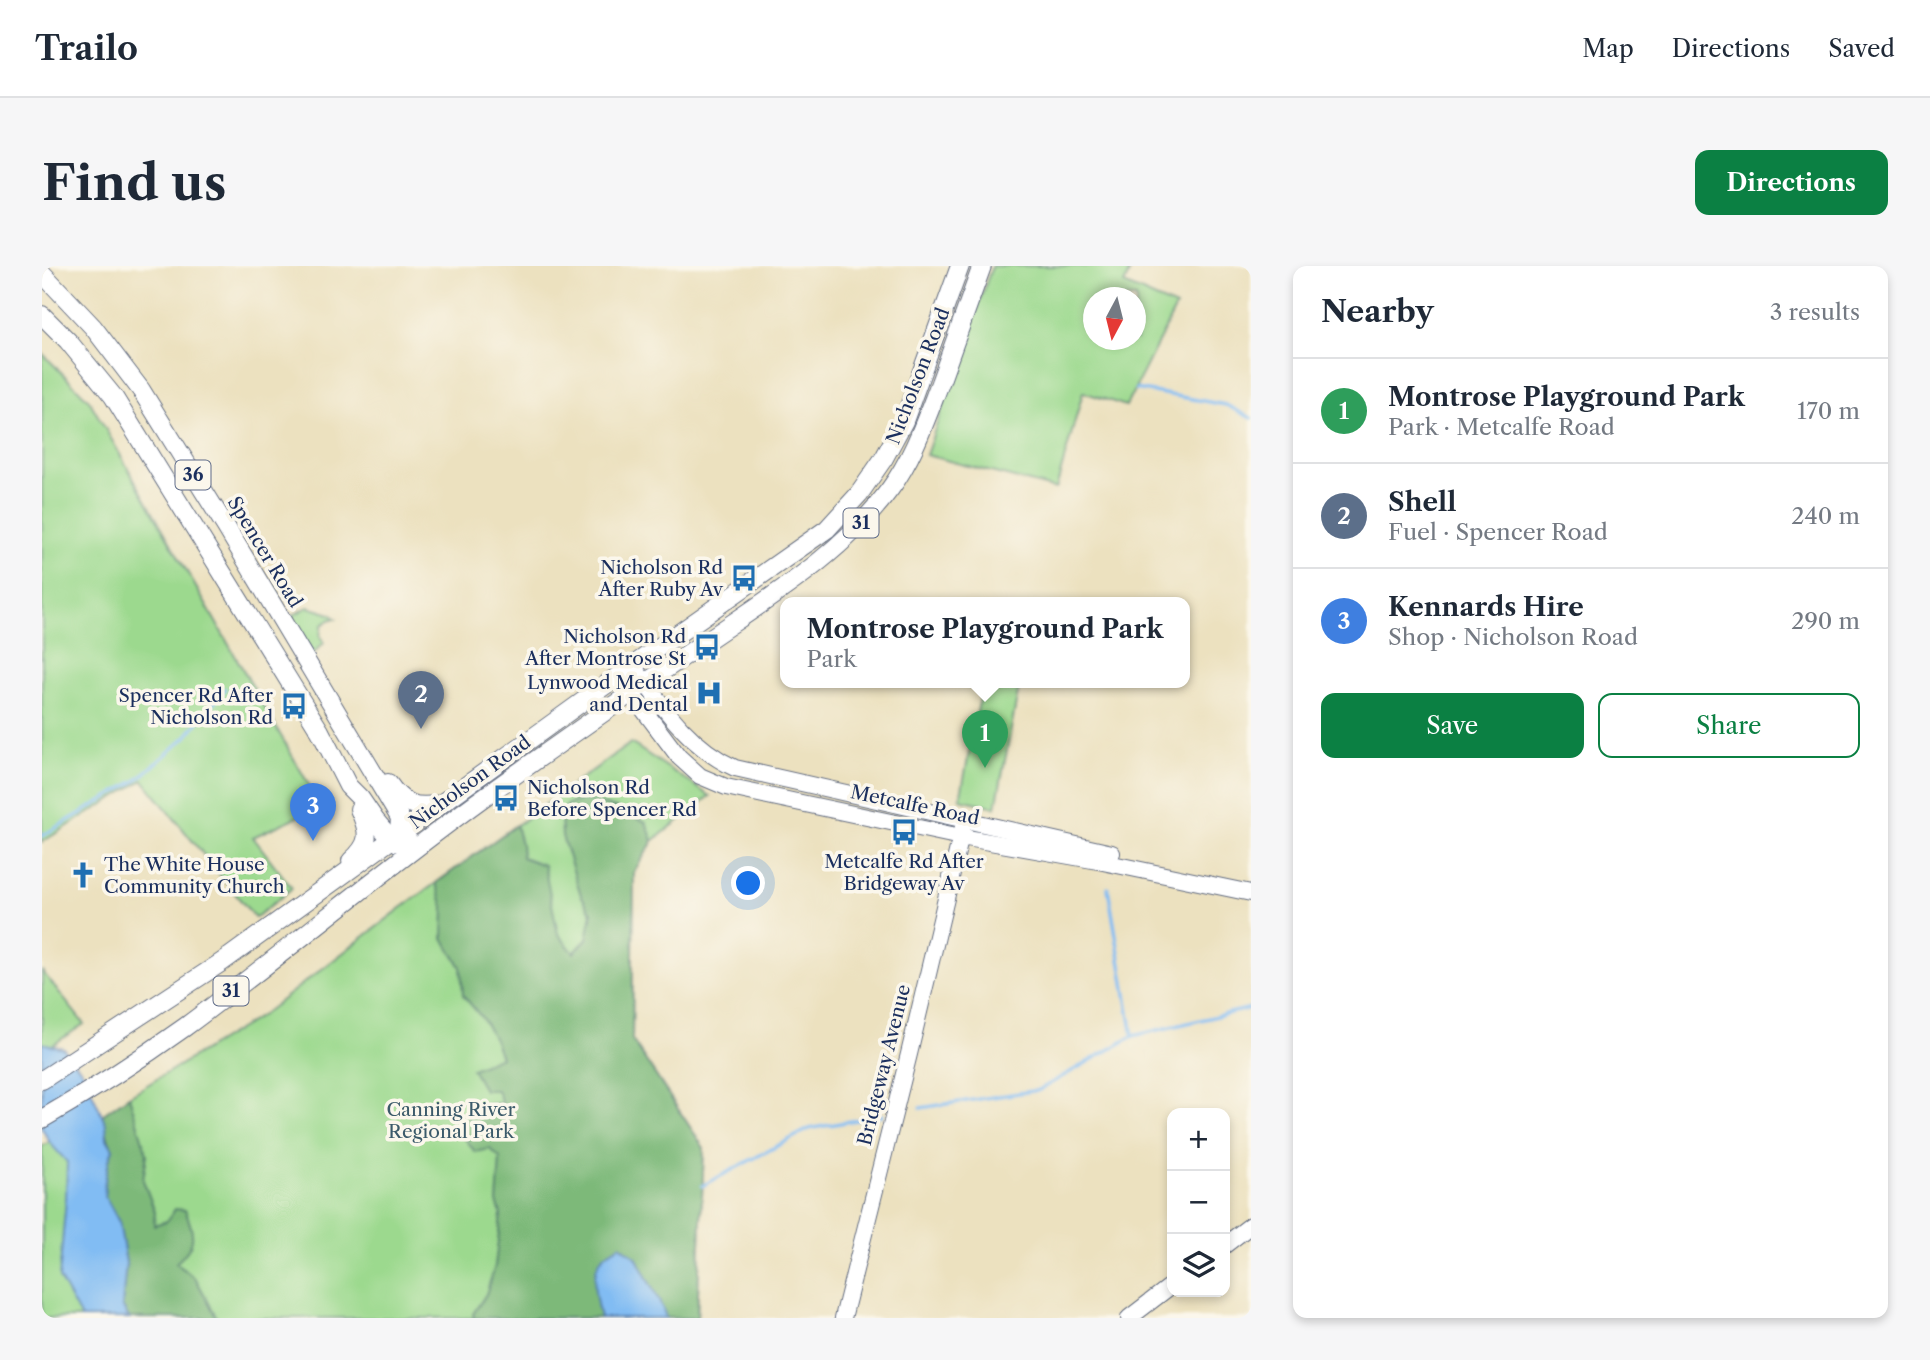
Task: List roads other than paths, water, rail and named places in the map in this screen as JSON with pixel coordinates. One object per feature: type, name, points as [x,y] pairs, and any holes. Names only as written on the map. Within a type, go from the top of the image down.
[{"type":"main road","name":"Nicholson Road","points":[[42,1080],[222,962],[827,529],[859,494],[884,458],[904,421],[960,266]]},
{"type":"main road","name":"Nicholson Road","points":[[42,1119],[183,1028],[393,864],[638,688],[798,578],[836,548],[877,506],[899,477],[924,426],[982,266]]},
{"type":"main road","name":"Spencer Road","points":[[42,273],[93,327],[141,390],[400,818],[398,852],[393,864]]},
{"type":"main road","name":"36","points":[[42,315],[88,363],[113,396],[320,731],[348,786],[386,833],[424,842]]},
{"type":"main road","points":[[88,363],[101,367],[122,363],[117,387],[174,481],[174,494]]},
{"type":"main road","name":"Metcalfe Road","points":[[625,671],[679,757],[708,781],[746,792],[1251,883]]},
{"type":"main road","name":"Metcalfe Road","points":[[638,688],[689,738],[709,754],[735,768],[967,830],[1251,893]]},
{"type":"main road","name":"36","points":[[340,718],[400,798],[407,803],[423,807],[442,804]]},
{"type":"main road","points":[[322,891],[333,874],[362,850],[367,838],[365,822],[348,786]]},
{"type":"main road","name":"Bridgeway Avenue","points":[[843,1318],[967,830]]},
{"type":"main road","name":"Bridgeway Avenue","points":[[854,1318],[967,830]]},
{"type":"main road","points":[[1230,1241],[1251,1224]]},
{"type":"main road","points":[[1129,1318],[1167,1289]]},
{"type":"water","points":[[42,1043],[63,1048],[83,1072],[106,1124],[107,1139],[113,1149],[104,1186],[105,1196],[119,1222],[126,1263],[122,1306],[129,1318],[81,1318],[59,1278],[67,1162],[50,1143],[42,1128]]},
{"type":"water","points":[[620,1245],[636,1257],[666,1318],[600,1318],[595,1287],[598,1264],[604,1256]]},
{"type":"waterway","points":[[1136,389],[1226,405],[1251,418]]},
{"type":"waterway","points":[[42,836],[137,780],[186,737],[225,689]]},
{"type":"waterway","points":[[1108,888],[1133,1036]]},
{"type":"waterway","points":[[920,1108],[1039,1090],[1133,1036],[1251,1008]]},
{"type":"waterway","points":[[702,1186],[809,1129],[882,1115]]},
{"type":"place","name":"Nicholson Rd After Ruby Av","points":[[744,578]]},
{"type":"place","name":"Nicholson Rd After Montrose St","points":[[707,647]]},
{"type":"place","name":"Lynwood Medical and Dental","points":[[709,693]]},
{"type":"place","name":"Spencer Rd After Nicholson Rd","points":[[294,706]]},
{"type":"place","name":"Shell","points":[[421,729]]},
{"type":"place","name":"Montrose Playground Park","points":[[985,768]]},
{"type":"place","name":"Nicholson Rd Before Spencer Rd","points":[[506,798]]},
{"type":"place","name":"Metcalfe Rd After Bridgeway Av","points":[[904,832]]},
{"type":"place","name":"Kennards Hire","points":[[313,841]]},
{"type":"place","name":"The White House Community Church","points":[[83,875]]},
{"type":"park label","name":"Canning River Regional Park","points":[[451,1120]]}]
